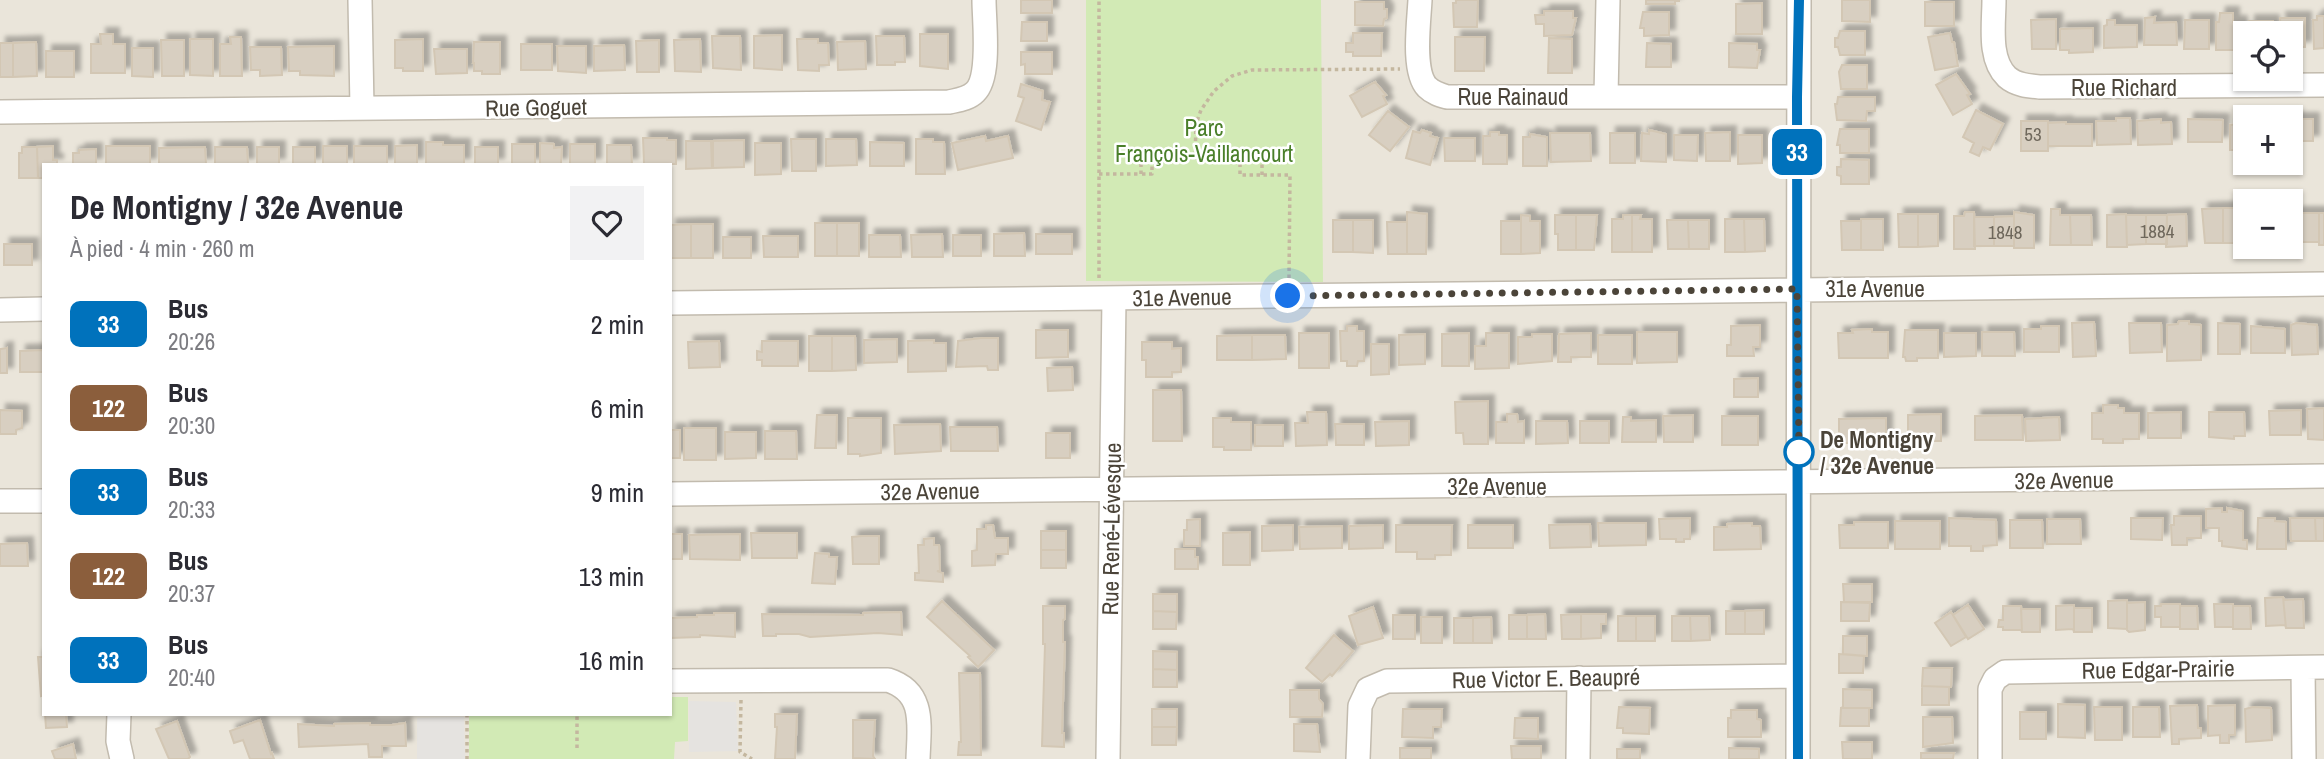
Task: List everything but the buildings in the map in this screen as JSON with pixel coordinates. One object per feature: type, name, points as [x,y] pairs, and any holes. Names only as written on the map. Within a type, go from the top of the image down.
[{"type":"street","points":[[360,0],[362,108]]},
{"type":"street","name":"Rue Goguet","points":[[0,113],[949,102],[965,99],[976,92],[983,78],[984,0]]},
{"type":"street","points":[[1420,0],[1420,69]]},
{"type":"street","points":[[1606,96],[1608,0]]},
{"type":"street","points":[[1798,759],[1799,0]]},
{"type":"street","name":"Rue Richard","points":[[1994,0],[1997,61],[2007,77],[2021,84],[2040,88],[2324,85]]},
{"type":"street","name":"Rue Rainaud","points":[[1420,69],[1426,85],[1435,93],[1447,97],[1797,97]]},
{"type":"street","name":"31e Avenue","points":[[672,303],[2324,284]]},
{"type":"street","name":"Rue René-Lévesque","points":[[1106,298],[1111,489],[1108,759]]},
{"type":"street","points":[[0,310],[42,309]]},
{"type":"street","name":"32e Avenue","points":[[672,494],[2324,476]]},
{"type":"street","points":[[0,501],[42,501]]},
{"type":"street","points":[[2304,759],[2313,667]]},
{"type":"street","name":"Rue Edgar-Prairie","points":[[1990,759],[1990,689],[2005,672],[2313,667]]},
{"type":"street","name":"Rue Victor E. Beaupré","points":[[1358,759],[1360,706],[1368,689],[1387,681],[1798,676]]},
{"type":"street","points":[[1578,759],[1579,678]]},
{"type":"street","points":[[672,681],[888,680],[902,684],[916,701],[918,759]]},
{"type":"street","points":[[118,716],[118,741],[122,759]]},
{"type":"path","points":[[1099,0],[1099,174],[1106,298]]},
{"type":"path","points":[[1195,158],[1196,124],[1201,110],[1214,92],[1232,76],[1252,70],[1420,69]]},
{"type":"path","points":[[1142,174],[1141,158],[1195,158],[1240,159],[1240,175],[1290,175],[1288,296]]},
{"type":"path","points":[[1099,174],[1152,174],[1152,158]]},
{"type":"path","points":[[1262,159],[1262,175]]},
{"type":"path","points":[[741,681],[740,752],[752,759]]},
{"type":"path","points":[[467,716],[467,759]]},
{"type":"path","points":[[577,716],[577,748]]},
{"type":"shaded area","points":[[0,0],[2324,0],[2324,759],[0,759]]},
{"type":"shaded area","points":[[689,701],[736,702],[738,751],[689,752]]},
{"type":"shaded area","points":[[464,717],[465,759],[417,759],[417,718]]},
{"type":"green space","name":"Parc François-Vaillancourt","points":[[1086,0],[1321,0],[1323,282],[1086,281]]},
{"type":"green space","points":[[672,697],[688,697],[688,741],[675,742],[674,759],[469,759],[469,716],[672,716]]},
{"type":"bus line","name":"33","points":[[1798,759],[1799,0]]},
{"type":"place","name":"De Montigny / 32e Avenue","points":[[1799,452]]},
{"type":"route","points":[[1288,296],[1797,289],[1799,452]]}]
